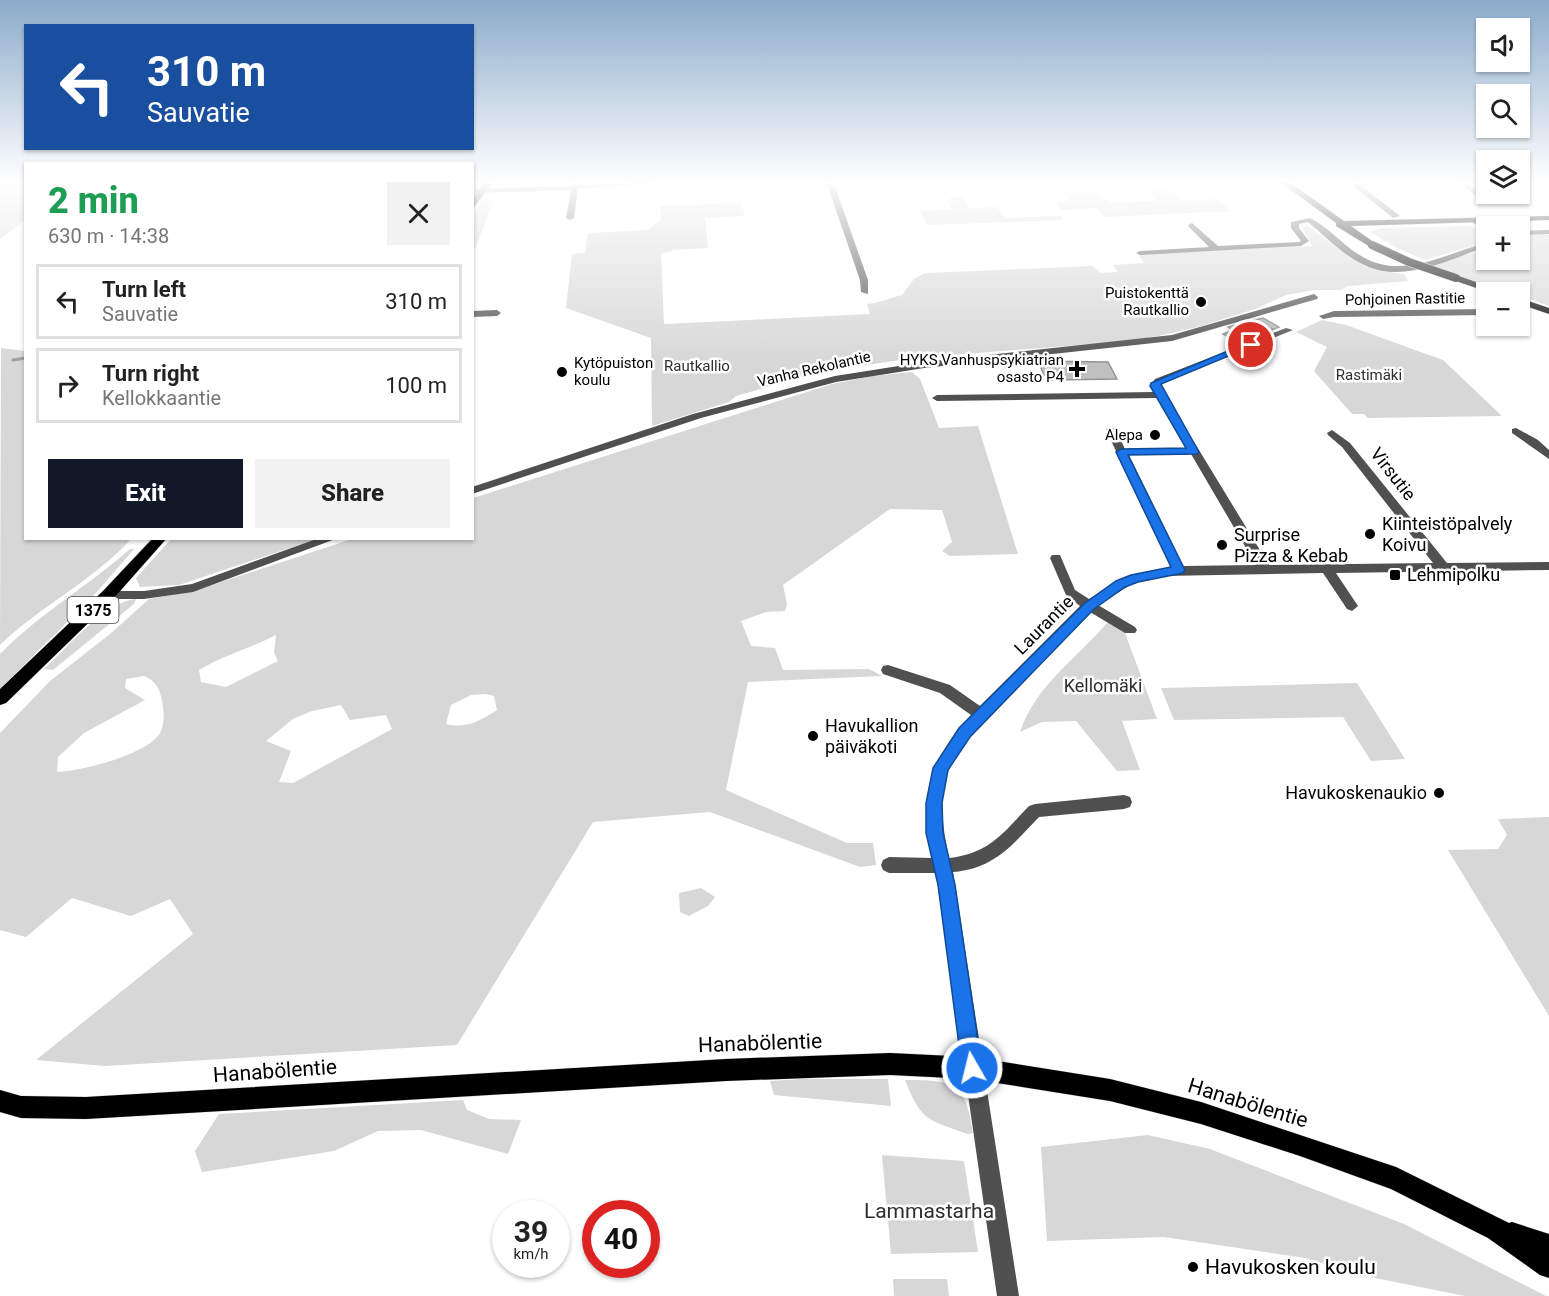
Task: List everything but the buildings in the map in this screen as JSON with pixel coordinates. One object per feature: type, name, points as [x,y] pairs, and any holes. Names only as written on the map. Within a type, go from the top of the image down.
[{"type":"main road","points":[[1366,241],[1409,262],[1476,285]]},
{"type":"main road","points":[[1530,305],[1549,311]]},
{"type":"main road","name":"1375","points":[[0,699],[108,595],[159,540]]},
{"type":"main road","name":"1375","points":[[0,707],[22,679]]},
{"type":"main road","name":"Hanabölentie","points":[[0,1101],[21,1107],[86,1108],[726,1070],[890,1064],[972,1068],[1110,1090],[1201,1113],[1396,1179],[1497,1229],[1549,1246]]},
{"type":"main road","name":"Hanabölentie","points":[[1497,1229],[1549,1266]]},
{"type":"street","points":[[850,241],[864,280],[865,292]]},
{"type":"street","points":[[1208,241],[1216,249]]},
{"type":"street","points":[[1140,253],[1301,244],[1304,241]]},
{"type":"street","points":[[1338,241],[1371,265],[1382,269],[1406,269],[1476,248]]},
{"type":"street","name":"Vanha Rekolantie","points":[[474,490],[697,416],[835,379],[924,364],[1134,344],[1172,338],[1277,305],[1314,297]]},
{"type":"street","name":"Pohjoinen Rastitie","points":[[1323,316],[1476,312]]},
{"type":"street","points":[[474,315],[496,314]]},
{"type":"street","points":[[1265,569],[1155,386],[1158,381],[1289,330]]},
{"type":"street","points":[[937,398],[1160,395]]},
{"type":"street","points":[[1111,430],[1179,570]]},
{"type":"street","points":[[1516,431],[1534,442],[1549,456]]},
{"type":"street","name":"Virsutie","points":[[1332,433],[1346,445],[1444,568]]},
{"type":"street","points":[[1121,452],[1194,452]]},
{"type":"street","points":[[108,595],[144,595],[193,588],[326,540]]},
{"type":"street","points":[[1056,558],[1070,592],[1130,630]]},
{"type":"street","name":"Laurantie","points":[[1008,1296],[943,864],[934,833],[934,803],[941,768],[964,732],[1090,606],[1121,584],[1135,578],[1179,570],[1549,566]]},
{"type":"street","points":[[1328,570],[1352,606]]},
{"type":"street","points":[[888,670],[945,689],[981,715]]},
{"type":"street","points":[[889,865],[967,863],[998,849],[1035,811],[1124,802]]},
{"type":"green space","name":"Rautkallio","points":[[587,241],[707,241],[708,248],[672,250],[661,253],[664,324],[870,314],[867,304],[902,295],[914,279],[925,273],[1093,266],[1100,273],[1118,272],[1113,265],[1144,263],[1138,254],[1312,246],[1310,241],[1329,241],[1364,263],[1389,272],[1404,274],[1408,281],[1348,286],[1341,290],[1315,290],[1286,295],[1255,309],[1198,327],[1128,341],[914,358],[819,372],[736,396],[729,402],[652,426],[651,338],[566,308],[572,254],[585,253]]},
{"type":"green space","points":[[1386,241],[1476,241],[1476,245],[1425,260]]},
{"type":"green space","points":[[1530,241],[1549,241],[1549,306],[1530,299],[1530,282],[1477,282],[1427,266],[1476,252],[1476,270],[1530,270]]},
{"type":"green space","name":"Rastimäki","points":[[1322,320],[1346,325],[1443,360],[1502,416],[1368,418],[1364,414],[1352,414],[1314,371],[1327,347],[1296,332]]},
{"type":"green space","points":[[1,348],[24,351],[24,540],[130,540],[100,568],[32,618],[0,645]]},
{"type":"green space","points":[[912,372],[920,379],[939,428],[978,426],[1018,554],[950,556],[942,551],[952,542],[942,510],[890,509],[783,585],[787,604],[785,611],[766,612],[741,621],[751,646],[775,648],[783,670],[869,669],[882,676],[748,682],[726,790],[847,843],[873,843],[876,865],[860,867],[710,812],[593,822],[457,1045],[105,1066],[36,1060],[193,934],[170,899],[131,916],[72,898],[26,937],[0,930],[0,733],[50,681],[110,634],[149,599],[197,590],[349,540],[474,540],[474,498],[832,384],[873,376]],"holes":[[[276,635],[274,653],[278,661],[226,687],[201,682],[199,670]],[[144,676],[152,680],[159,689],[164,713],[160,733],[153,741],[128,755],[113,760],[81,769],[57,772],[58,757],[84,733],[145,700],[125,688],[126,679]],[[471,695],[494,696],[497,710],[473,723],[446,724],[451,705]],[[341,705],[350,720],[386,715],[392,729],[293,783],[279,782],[291,751],[266,741],[293,719],[312,711]]]},
{"type":"green space","points":[[170,540],[314,540],[179,585],[140,587],[136,578]]},
{"type":"green space","points":[[130,549],[134,549],[96,593],[0,689],[0,654],[47,613]]},
{"type":"green space","points":[[136,599],[134,604],[53,670],[44,669],[99,617],[111,608]]},
{"type":"green space","name":"Kellomäki","points":[[1108,622],[1125,633],[1157,719],[1122,721],[1140,770],[1117,771],[1076,721],[1042,722],[1020,732],[1027,715],[1046,686]]},
{"type":"green space","points":[[1357,683],[1405,759],[1371,761],[1343,717],[1174,720],[1161,688]]},
{"type":"green space","points":[[1549,817],[1549,1016],[1448,850],[1498,849],[1507,835],[1498,819]]},
{"type":"green space","points":[[701,888],[715,897],[708,906],[689,916],[680,912],[679,893]]},
{"type":"green space","points":[[888,1079],[891,1106],[774,1095],[770,1081]]},
{"type":"green space","points":[[905,1080],[935,1081],[954,1087],[966,1103],[973,1133],[968,1134],[935,1122],[928,1117],[916,1104]]},
{"type":"green space","points":[[463,1100],[467,1110],[489,1119],[521,1120],[508,1154],[421,1130],[378,1131],[334,1151],[202,1172],[195,1151],[219,1114]]},
{"type":"green space","points":[[1148,1135],[1210,1149],[1404,1224],[1546,1296],[1465,1296],[1365,1276],[1305,1258],[1164,1237],[1047,1241],[1041,1147]]},
{"type":"green space","name":"Lammastarha","points":[[882,1155],[964,1161],[978,1252],[891,1254]]},
{"type":"green space","points":[[893,1279],[947,1279],[949,1296],[894,1296]]},
{"type":"waterway","points":[[13,360],[24,358]]},
{"type":"place","name":"Puistokenttä Rautkallio","points":[[1201,302]]},
{"type":"place","name":"HYKS Vanhuspsykiatrian osasto P4","points":[[1077,369]]},
{"type":"place","name":"Kytöpuiston koulu","points":[[562,372]]},
{"type":"place","name":"Alepa","points":[[1155,435]]},
{"type":"place","name":"Kiinteistöpalvely Koivu","points":[[1370,534]]},
{"type":"place","name":"Surprise Pizza & Kebab","points":[[1222,545]]},
{"type":"place","name":"Lehmipolku","points":[[1395,575]]},
{"type":"place","name":"Havukallion päiväkoti","points":[[813,736]]},
{"type":"place","name":"Havukoskenaukio","points":[[1439,793]]},
{"type":"place","name":"Havukosken koulu","points":[[1193,1267]]},
{"type":"route","points":[[972,1068],[947,885],[934,833],[934,803],[941,768],[964,732],[1090,606],[1106,593],[1135,578],[1179,570],[1121,452],[1194,452],[1155,386],[1156,383],[1251,345]]}]
